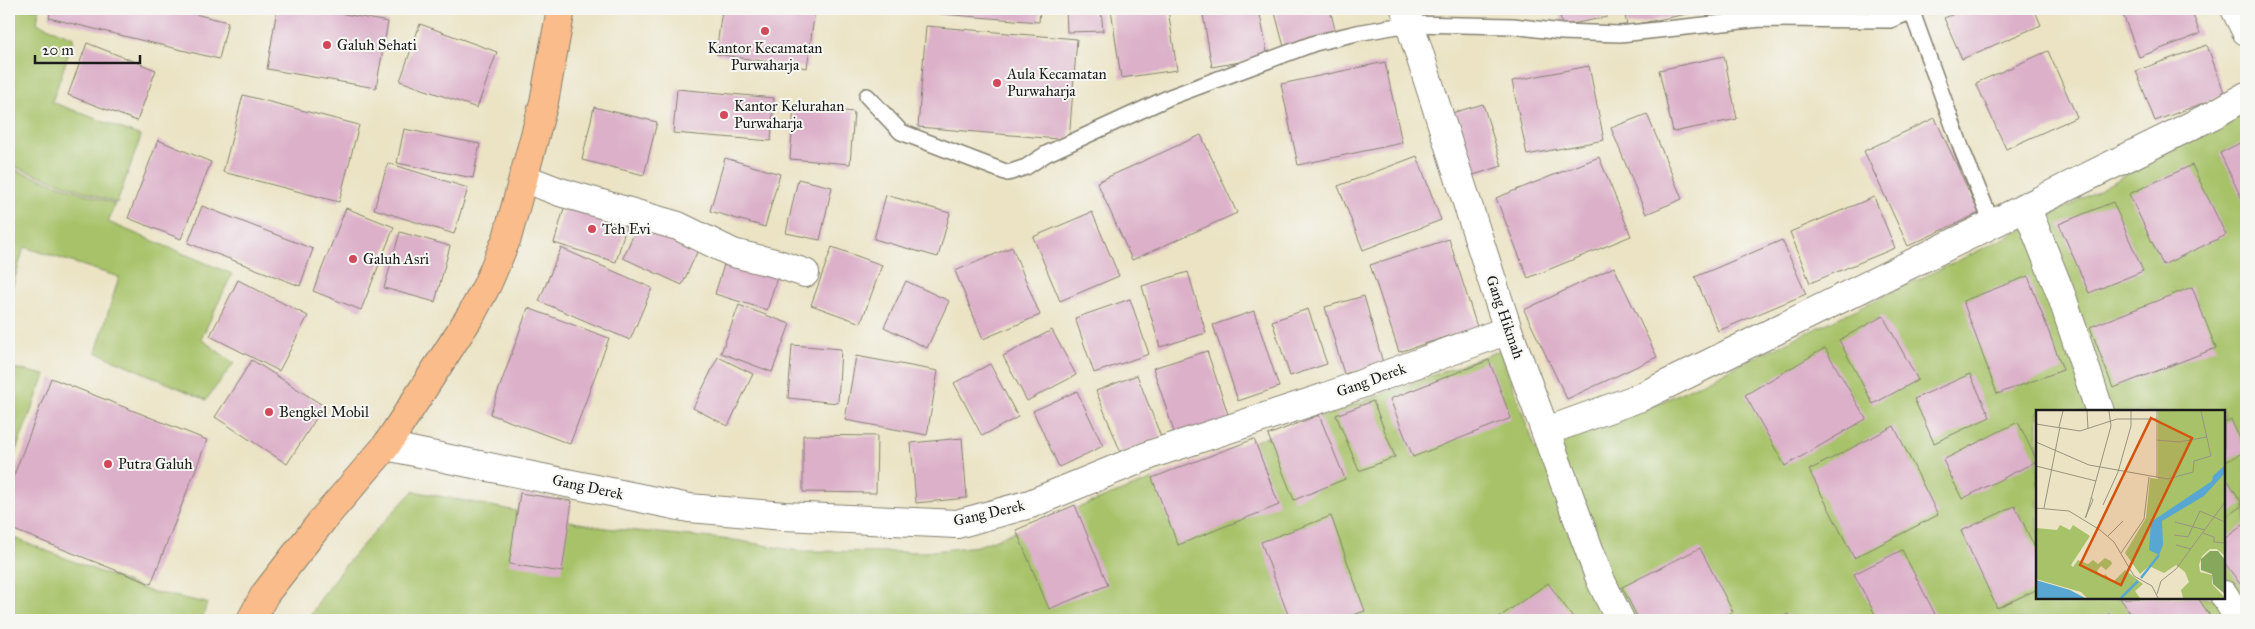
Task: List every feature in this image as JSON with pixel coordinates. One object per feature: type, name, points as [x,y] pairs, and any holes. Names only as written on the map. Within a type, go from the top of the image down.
[{"type":"highway","points":[[251,620],[265,594],[324,518],[386,446],[471,316],[487,285],[507,238],[544,102],[561,9]]},
{"type":"street","points":[[2235,9],[2246,31]]},
{"type":"street","name":"Gang Hikmah","points":[[1407,16],[1508,330],[1600,579],[1620,620]]},
{"type":"street","points":[[1547,432],[1641,397],[2215,114],[2246,96]]},
{"type":"street","points":[[523,178],[560,192],[678,226],[733,253],[775,263],[805,273]]},
{"type":"street","points":[[2026,206],[2062,297],[2099,410]]},
{"type":"street","name":"Gang Derek","points":[[386,446],[689,508],[784,516],[957,524],[1030,504],[1156,453],[1324,398],[1508,330]]},
{"type":"street","points":[[2225,597],[2240,620]]},
{"type":"lane","points":[[867,96],[901,132],[1008,173],[1026,167],[1046,154],[1170,96],[1314,43],[1357,33],[1407,16],[1561,32],[1620,34],[1761,19],[1890,20],[1915,10],[1962,150],[1992,223]]},
{"type":"green space","points":[[9,9],[39,9],[37,23],[74,38],[52,102],[141,136],[117,203],[9,165]]},
{"type":"green space","points":[[2246,110],[2246,620],[308,620],[318,602],[343,568],[370,536],[413,491],[605,528],[734,540],[798,551],[924,552],[978,546],[1501,350],[1535,450],[1653,406],[2058,212]]},
{"type":"green space","points":[[9,168],[115,204],[108,222],[232,274],[201,339],[234,363],[206,400],[96,352],[119,277],[24,247],[9,299]]},
{"type":"green space","points":[[9,367],[45,375],[9,468]]},
{"type":"green space","points":[[9,536],[149,591],[207,603],[202,620],[9,620]]},
{"type":"building","points":[[51,9],[174,9],[228,22],[219,59],[49,18]]},
{"type":"building","name":"Galuh Sehati","points":[[277,9],[317,9],[388,22],[376,88],[267,69]]},
{"type":"building","name":"Kantor Kecamatan Purwaharja","points":[[722,9],[815,9],[807,68],[716,54]]},
{"type":"building","points":[[929,9],[1040,9],[1039,22],[929,13]]},
{"type":"building","points":[[1066,9],[1101,9],[1103,31],[1067,32]]},
{"type":"building","points":[[1111,9],[1168,9],[1177,70],[1121,78]]},
{"type":"building","points":[[1202,9],[1259,9],[1268,57],[1212,67]]},
{"type":"building","points":[[1274,9],[1330,9],[1336,34],[1284,47]]},
{"type":"building","points":[[1559,9],[1605,9],[1607,17],[1562,26]]},
{"type":"building","points":[[1624,9],[1702,9],[1702,11],[1627,26]]},
{"type":"building","points":[[1716,9],[1728,9],[1728,10],[1716,12]]},
{"type":"building","points":[[1966,9],[2034,9],[2041,25],[1962,59],[1944,18]]},
{"type":"building","points":[[2121,9],[2191,9],[2200,34],[2139,57]]},
{"type":"building","points":[[420,24],[497,52],[477,108],[400,81]]},
{"type":"building","name":"Aula Kecamatan Purwaharja","points":[[926,26],[1077,39],[1069,140],[918,127]]},
{"type":"building","points":[[87,43],[156,70],[137,121],[68,95]]},
{"type":"building","points":[[2207,45],[2225,95],[2155,121],[2136,71]]},
{"type":"building","points":[[2048,51],[2077,117],[2006,149],[1976,83]]},
{"type":"building","points":[[1724,56],[1737,119],[1673,132],[1659,70]]},
{"type":"building","points":[[1385,62],[1402,143],[1298,165],[1281,84]]},
{"type":"building","points":[[1589,66],[1604,140],[1527,155],[1512,81]]},
{"type":"building","name":"Kantor Kelurahan Purwaharja","points":[[677,89],[774,98],[771,141],[673,133]]},
{"type":"building","points":[[243,95],[359,125],[339,202],[223,172]]},
{"type":"building","points":[[1483,104],[1502,166],[1464,178],[1445,115]]},
{"type":"building","points":[[794,106],[854,112],[850,164],[790,159]]},
{"type":"building","points":[[594,107],[657,122],[644,175],[582,160]]},
{"type":"building","points":[[1647,114],[1682,199],[1646,214],[1611,128]]},
{"type":"building","points":[[1935,118],[1979,213],[1908,246],[1864,151]]},
{"type":"building","points":[[404,129],[480,144],[473,178],[397,163]]},
{"type":"building","points":[[1201,135],[1237,213],[1132,260],[1097,182]]},
{"type":"building","points":[[158,140],[211,162],[181,239],[128,218]]},
{"type":"building","points":[[2246,140],[2246,208],[2220,153]]},
{"type":"building","points":[[1417,156],[1441,220],[1363,250],[1338,186]]},
{"type":"building","points":[[1599,157],[1631,236],[1528,278],[1496,198]]},
{"type":"building","points":[[725,158],[780,174],[765,227],[710,211]]},
{"type":"building","points":[[388,163],[468,188],[454,234],[374,209]]},
{"type":"building","points":[[2192,165],[2226,235],[2163,265],[2129,194]]},
{"type":"building","points":[[798,179],[832,187],[820,240],[786,233]]},
{"type":"building","points":[[886,195],[950,213],[938,257],[874,239]]},
{"type":"building","points":[[1874,197],[1895,248],[1810,283],[1790,232]]},
{"type":"building","name":"Teh Evi","points":[[567,198],[629,216],[616,262],[554,243]]},
{"type":"building","points":[[2113,202],[2143,271],[2089,293],[2059,224]]},
{"type":"building","points":[[202,206],[313,249],[300,286],[188,243]]},
{"type":"building","name":"Galuh Asri","points":[[346,208],[394,227],[361,310],[313,291]]},
{"type":"building","points":[[1092,212],[1119,276],[1060,301],[1033,237]]},
{"type":"building","points":[[640,220],[699,248],[682,285],[623,258]]},
{"type":"building","points":[[400,232],[450,246],[435,302],[384,288]]},
{"type":"building","points":[[1449,239],[1477,327],[1399,352],[1370,265]]},
{"type":"building","points":[[1782,240],[1806,294],[1718,331],[1695,277]]},
{"type":"building","points":[[832,247],[882,265],[861,323],[811,305]]},
{"type":"building","points":[[1012,247],[1040,315],[983,339],[955,271]]},
{"type":"building","points":[[561,248],[652,288],[630,340],[539,301]]},
{"type":"building","points":[[726,258],[778,274],[767,310],[715,294]]},
{"type":"building","points":[[1614,267],[1657,357],[1567,399],[1524,310]]},
{"type":"building","points":[[1188,272],[1206,333],[1160,347],[1142,286]]},
{"type":"building","points":[[2028,276],[2063,370],[1997,394],[1963,301]]},
{"type":"building","points":[[238,280],[308,316],[279,371],[210,336]]},
{"type":"building","points":[[906,281],[949,301],[927,348],[884,327]]},
{"type":"building","points":[[2192,287],[2216,348],[2113,388],[2090,327]]},
{"type":"building","points":[[1364,296],[1383,363],[1344,374],[1325,307]]},
{"type":"building","points":[[1130,299],[1149,354],[1094,373],[1075,318]]},
{"type":"building","points":[[739,305],[790,324],[772,372],[721,353]]},
{"type":"building","points":[[528,308],[609,338],[570,444],[490,414]]},
{"type":"building","points":[[1308,309],[1327,364],[1290,376],[1272,321]]},
{"type":"building","points":[[1254,311],[1279,387],[1238,401],[1213,325]]},
{"type":"building","points":[[1883,316],[1918,380],[1873,404],[1839,340]]},
{"type":"building","points":[[1052,330],[1076,375],[1027,401],[1003,356]]},
{"type":"building","points":[[792,345],[841,349],[838,403],[788,398]]},
{"type":"building","points":[[1825,348],[1866,419],[1785,466],[1745,395]]},
{"type":"building","points":[[1207,351],[1230,420],[1176,438],[1153,368]]},
{"type":"building","points":[[856,356],[938,371],[927,435],[845,420]]},
{"type":"building","points":[[718,357],[753,374],[728,426],[693,408]]},
{"type":"building","name":"Bengkel Mobil","points":[[252,360],[324,406],[287,464],[215,417]]},
{"type":"building","points":[[1489,360],[1511,418],[1413,457],[1390,399]]},
{"type":"building","points":[[990,364],[1018,417],[982,436],[954,383]]},
{"type":"building","points":[[1970,374],[1990,417],[1934,443],[1914,399]]},
{"type":"building","points":[[1137,375],[1161,437],[1121,453],[1096,391]]},
{"type":"building","name":"Putra Galuh","points":[[51,378],[207,440],[151,584],[9,528],[9,488]]},
{"type":"building","points":[[1077,391],[1103,446],[1059,467],[1033,411]]},
{"type":"building","points":[[1373,401],[1395,457],[1359,471],[1336,415]]},
{"type":"building","points":[[1319,415],[1345,479],[1294,500],[1268,435]]},
{"type":"building","points":[[2231,420],[2246,451],[2225,462],[2225,423]]},
{"type":"building","points":[[2018,422],[2036,462],[1962,499],[1943,460]]},
{"type":"building","points":[[1894,426],[1938,515],[1854,558],[1809,470]]},
{"type":"building","points":[[803,435],[877,436],[876,493],[803,492]]},
{"type":"building","points":[[962,438],[967,498],[916,503],[911,443]]},
{"type":"building","points":[[1254,439],[1279,505],[1178,545],[1152,478]]},
{"type":"building","points":[[2225,476],[2243,505],[2225,517]]},
{"type":"building","points":[[520,493],[572,501],[562,572],[509,564]]},
{"type":"building","points":[[1075,505],[1108,585],[1049,609],[1016,530]]},
{"type":"building","points":[[2015,506],[2036,550],[2036,590],[1997,608],[1961,531]]},
{"type":"building","points":[[1331,516],[1365,611],[1339,620],[1290,620],[1261,542]]},
{"type":"building","points":[[2246,523],[2246,586],[2243,588],[2225,563],[2225,538]]},
{"type":"building","points":[[1700,548],[1733,612],[1716,620],[1639,620],[1622,587]]},
{"type":"building","points":[[1902,550],[1935,614],[1924,620],[1878,620],[1854,574]]},
{"type":"building","points":[[1548,583],[1575,620],[1495,620]]},
{"type":"building","points":[[2121,599],[2199,599],[2213,620],[2135,620]]},
{"type":"building","points":[[2110,613],[2115,620],[2099,620]]},
{"type":"building","points":[[1788,614],[1791,620],[1776,620]]},
{"type":"place","name":"Kantor Kecamatan Purwaharja","points":[[765,31]]},
{"type":"place","name":"Galuh Sehati","points":[[327,45]]},
{"type":"place","name":"Aula Kecamatan Purwaharja","points":[[997,83]]},
{"type":"place","name":"Kantor Kelurahan Purwaharja","points":[[724,115]]},
{"type":"place","name":"Teh Evi","points":[[592,229]]},
{"type":"place","name":"Galuh Asri","points":[[353,259]]},
{"type":"place","name":"Bengkel Mobil","points":[[269,412]]},
{"type":"place","name":"Putra Galuh","points":[[108,464]]}]
